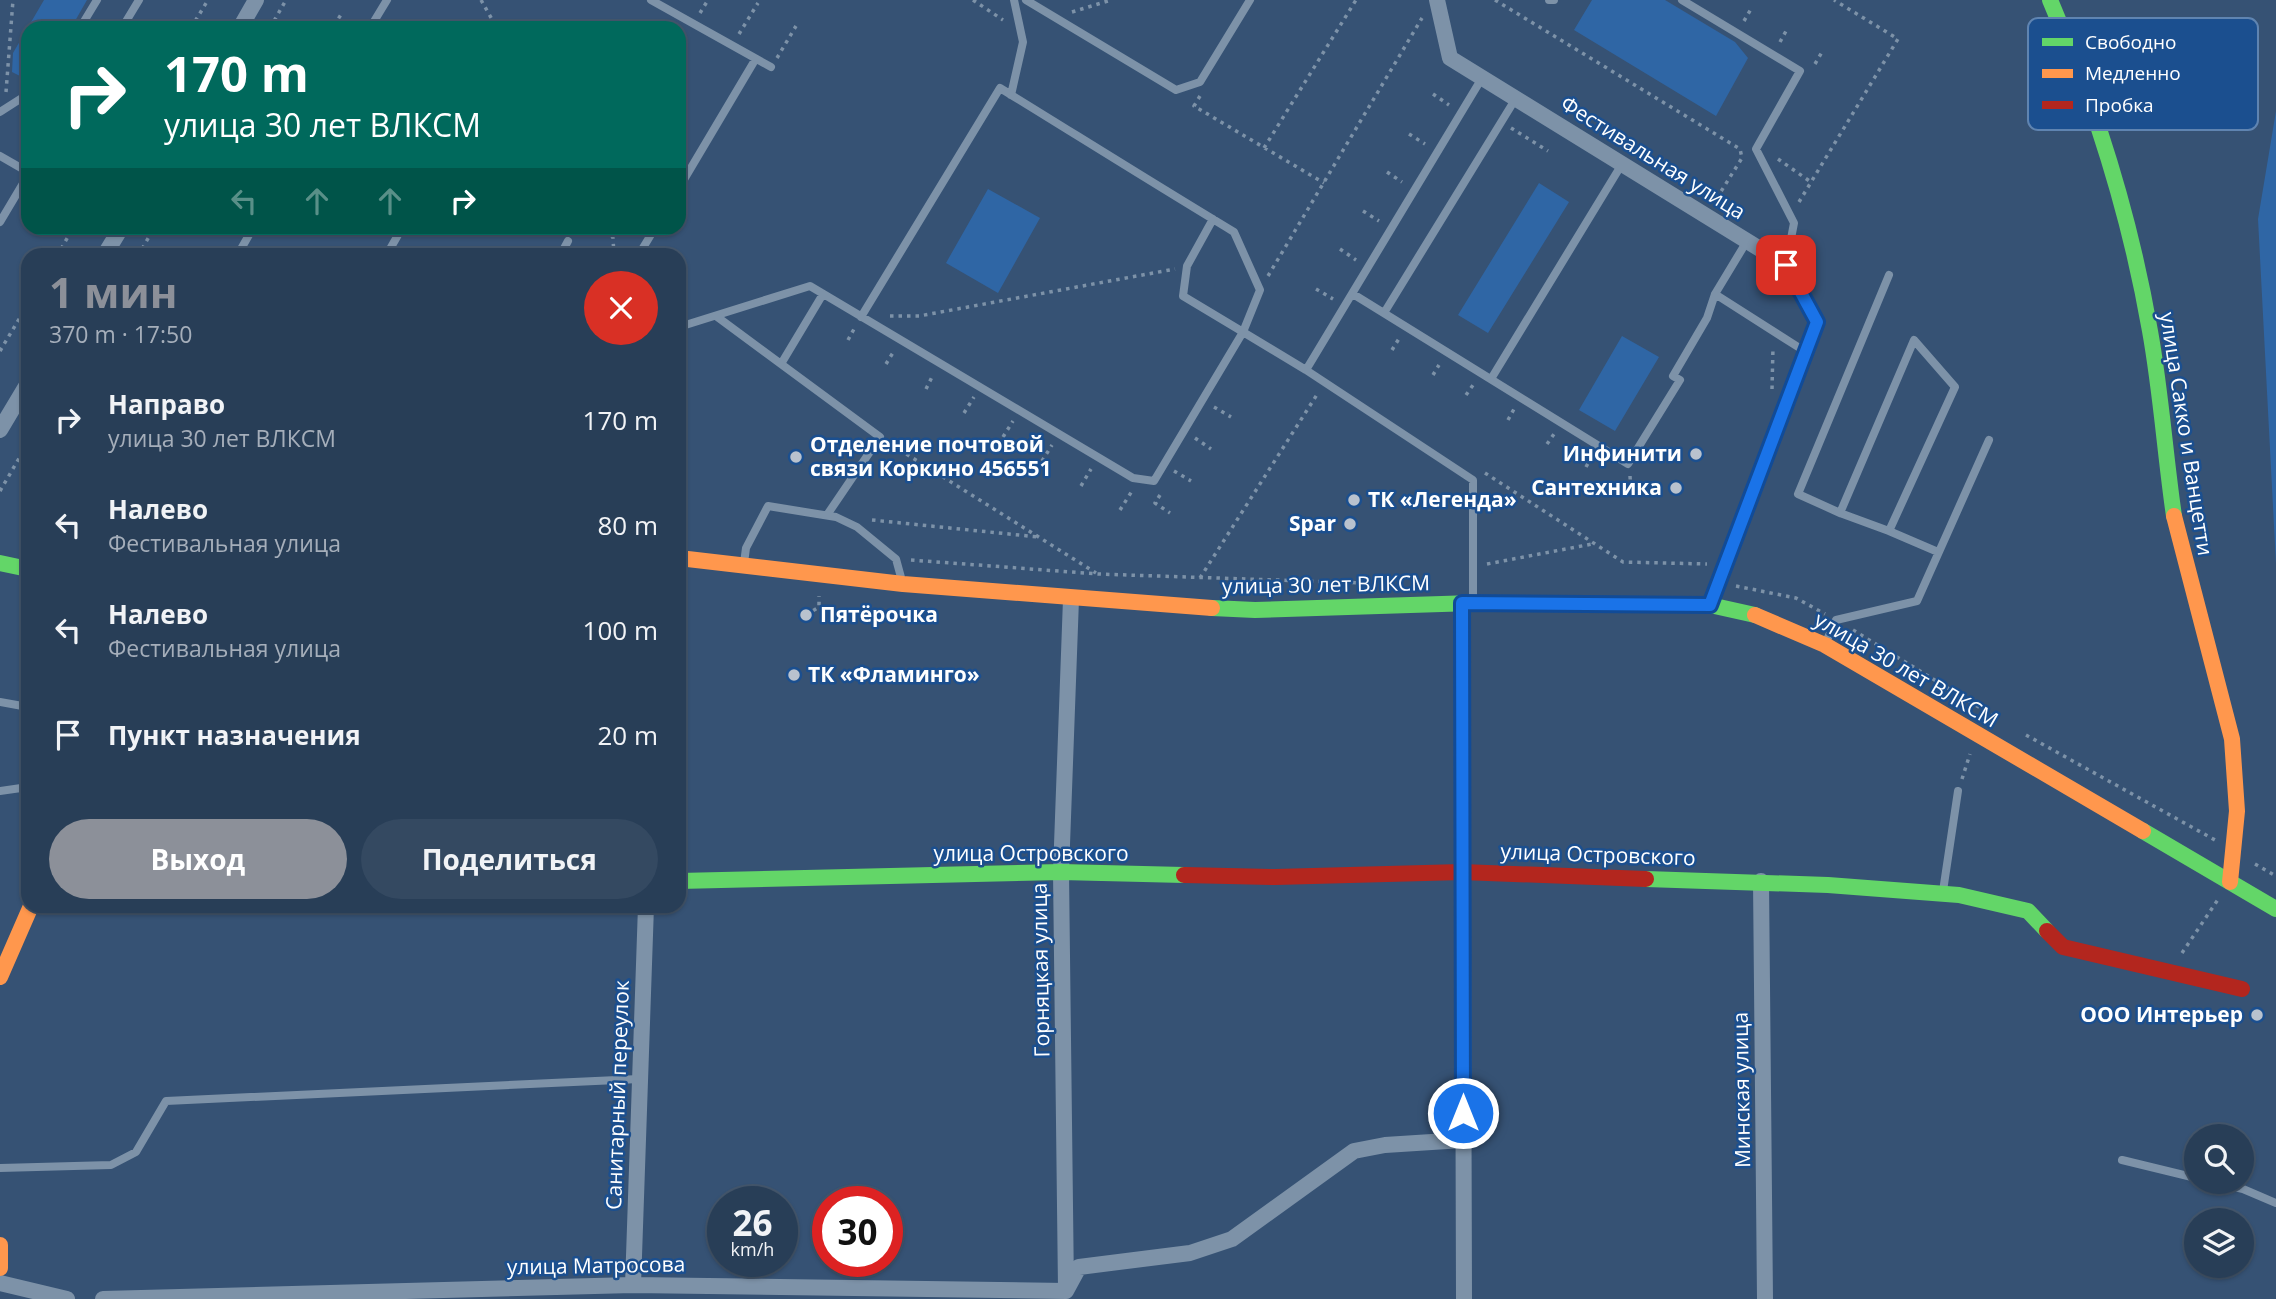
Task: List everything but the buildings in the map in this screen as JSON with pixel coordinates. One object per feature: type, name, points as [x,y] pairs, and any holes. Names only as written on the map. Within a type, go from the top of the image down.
[{"type":"street","points":[[244,21],[256,0]]},
{"type":"street","name":"улица Сакко и Ванцетти","points":[[2050,0],[2057,18]]},
{"type":"street","name":"Фестивальная улица","points":[[1432,6],[1450,58],[1786,265],[1817,322],[1710,605]]},
{"type":"street","name":"улица Сакко и Ванцетти","points":[[2100,130],[2128,228],[2151,334],[2180,544],[2232,739],[2236,786],[2235,852],[2230,882]]},
{"type":"street","points":[[0,430],[21,395]]},
{"type":"street","name":"улица 30 лет ВЛКСМ","points":[[686,559],[903,584],[1071,599],[1255,610],[1467,603],[1710,605],[1752,614],[1825,645],[2276,909]]},
{"type":"street","points":[[0,563],[21,568]]},
{"type":"street","name":"Горняцкая улица","points":[[1066,1295],[1061,872],[1071,599]]},
{"type":"street","points":[[1464,1299],[1462,872],[1467,603]]},
{"type":"street","name":"улица Островского","points":[[686,881],[1061,872],[1275,877],[1462,872],[1761,881],[1943,894],[2028,911],[2063,947],[2242,989]]},
{"type":"street","name":"Минская улица","points":[[1761,881],[1765,1299]]},
{"type":"street","points":[[0,976],[28,913]]},
{"type":"street","name":"Санитарный переулок","points":[[633,1285],[646,913]]},
{"type":"street","points":[[1066,1295],[1079,1267],[1190,1252],[1232,1238],[1354,1151],[1385,1145],[1463,1140]]},
{"type":"street","points":[[0,1245],[0,1268]]},
{"type":"street","points":[[0,1283],[57,1298]]},
{"type":"street","name":"улица Матросова","points":[[103,1299],[633,1285],[1066,1295]]},
{"type":"lane","points":[[84,21],[97,0]]},
{"type":"lane","points":[[126,21],[139,0]]},
{"type":"lane","points":[[374,21],[387,0]]},
{"type":"lane","points":[[651,0],[771,67]]},
{"type":"lane","points":[[1011,95],[1023,42],[1014,0]]},
{"type":"lane","points":[[1026,0],[1176,90],[1200,82],[1251,0]]},
{"type":"lane","points":[[1682,0],[1800,71],[1756,149],[1794,223],[1786,265]]},
{"type":"lane","points":[[686,176],[755,60]]},
{"type":"lane","points":[[1307,370],[1482,78]]},
{"type":"lane","points":[[686,325],[810,286],[861,317],[1058,434],[1098,457],[1139,479],[1154,481],[1243,332],[1260,290],[1234,232],[1000,88],[861,317]]},
{"type":"lane","points":[[3,110],[21,98]]},
{"type":"lane","points":[[1384,313],[1516,98]]},
{"type":"lane","points":[[0,156],[21,170]]},
{"type":"lane","points":[[1491,379],[1622,164]]},
{"type":"lane","points":[[0,222],[21,186]]},
{"type":"lane","points":[[1213,219],[1187,266],[1183,296],[1307,370],[1473,480],[1473,567],[1467,603]]},
{"type":"lane","points":[[564,248],[568,241]]},
{"type":"lane","points":[[1353,294],[1628,464],[1680,380],[1673,376],[1707,318],[1715,294],[1747,241]]},
{"type":"lane","points":[[1889,275],[1798,494],[1938,552]]},
{"type":"lane","points":[[781,365],[823,294]]},
{"type":"lane","points":[[1715,294],[1806,352]]},
{"type":"lane","points":[[716,316],[880,437],[832,516]]},
{"type":"lane","points":[[1840,513],[1914,340],[1955,387],[1889,531]]},
{"type":"lane","points":[[1825,645],[1836,620],[1917,601],[1989,440]]},
{"type":"lane","points":[[744,565],[746,548],[768,506],[832,516],[857,527],[896,559],[903,584]]},
{"type":"lane","points":[[0,702],[21,706]]},
{"type":"lane","points":[[0,791],[21,788]]},
{"type":"lane","points":[[1943,894],[1958,791]]},
{"type":"lane","points":[[0,1168],[111,1165],[136,1152],[166,1101],[639,1079]]},
{"type":"lane","points":[[2122,1160],[2184,1175]]},
{"type":"lane","points":[[2254,1194],[2276,1203]]},
{"type":"path","points":[[3,110],[13,0]]},
{"type":"path","points":[[195,21],[208,0]]},
{"type":"path","points":[[274,21],[286,0]]},
{"type":"path","points":[[481,0],[493,21]]},
{"type":"path","points":[[973,0],[1021,33]]},
{"type":"path","points":[[1055,17],[1111,0]]},
{"type":"path","points":[[1264,148],[1356,0]]},
{"type":"path","points":[[1495,0],[1740,149],[1742,158],[1710,209]]},
{"type":"path","points":[[1790,216],[1898,39],[1834,0]]},
{"type":"path","points":[[733,46],[758,3]]},
{"type":"path","points":[[1260,290],[1432,6]]},
{"type":"path","points":[[1744,21],[1751,9]]},
{"type":"path","points":[[338,16],[346,21]]},
{"type":"path","points":[[771,67],[796,26]]},
{"type":"path","points":[[1780,43],[1786,31]]},
{"type":"path","points":[[1815,64],[1822,52]]},
{"type":"path","points":[[1433,94],[1461,113]]},
{"type":"path","points":[[1201,95],[1194,106],[1324,183]]},
{"type":"path","points":[[1507,125],[1548,151]]},
{"type":"path","points":[[1409,134],[1438,152]]},
{"type":"path","points":[[1387,172],[1415,191]]},
{"type":"path","points":[[1363,211],[1392,229]]},
{"type":"path","points":[[861,317],[919,316],[1187,266]]},
{"type":"path","points":[[0,351],[21,316]]},
{"type":"path","points":[[1200,578],[1320,391],[1309,384]]},
{"type":"path","points":[[1206,416],[1212,406],[1231,416]]},
{"type":"path","points":[[1200,427],[1194,438],[1210,449]]},
{"type":"path","points":[[1042,461],[1058,434]]},
{"type":"path","points":[[880,437],[1098,574]]},
{"type":"path","points":[[0,491],[21,455]]},
{"type":"path","points":[[1081,486],[1098,457]]},
{"type":"path","points":[[1168,482],[1181,460]]},
{"type":"path","points":[[1174,471],[1191,481]]},
{"type":"path","points":[[1120,510],[1139,479]]},
{"type":"path","points":[[1161,492],[1155,503],[1170,513]]},
{"type":"path","points":[[832,516],[1040,537]]},
{"type":"path","points":[[1473,567],[1594,544]]},
{"type":"path","points":[[896,559],[1098,574],[1376,583]]},
{"type":"path","points":[[1718,582],[1796,598],[2000,720]]},
{"type":"path","points":[[2023,734],[2276,876]]},
{"type":"path","points":[[1958,791],[1970,754]]},
{"type":"path","points":[[2169,972],[2230,882]]},
{"type":"shaded area","points":[[44,0],[87,0],[75,21],[32,21]]},
{"type":"shaded area","points":[[1592,0],[1665,0],[1735,42],[1748,58],[1716,116],[1574,30]]},
{"type":"shaded area","points":[[21,39],[21,76],[12,72],[13,53]]},
{"type":"shaded area","points":[[2276,111],[2276,564],[2258,219]]},
{"type":"shaded area","points":[[1539,183],[1569,202],[1488,333],[1458,315]]},
{"type":"shaded area","points":[[988,189],[1040,218],[998,293],[946,263]]},
{"type":"shaded area","points":[[1622,336],[1659,357],[1615,431],[1579,410]]},
{"type":"traffic: fast","points":[[2050,0],[2058,18]]},
{"type":"traffic: fast","points":[[2100,130],[2122,204],[2142,288],[2154,354],[2174,516]]},
{"type":"traffic: fast","points":[[0,563],[21,568]]},
{"type":"traffic: fast","points":[[1212,608],[1255,610],[1473,603],[1710,605],[1755,615]]},
{"type":"traffic: fast","points":[[2143,831],[2276,909]]},
{"type":"traffic: fast","points":[[686,881],[1061,872],[1184,875]]},
{"type":"traffic: fast","points":[[1646,879],[1828,885],[1959,895],[2028,911],[2047,931]]},
{"type":"traffic: slow","points":[[2174,516],[2232,739],[2237,811],[2230,882]]},
{"type":"traffic: slow","points":[[686,559],[903,584],[1212,608]]},
{"type":"traffic: slow","points":[[1755,615],[1825,645],[2143,831]]},
{"type":"traffic: slow","points":[[0,977],[28,913]]},
{"type":"traffic: slow","points":[[0,1245],[0,1268]]},
{"type":"traffic: jam","points":[[1184,875],[1275,877],[1462,872],[1646,879]]},
{"type":"traffic: jam","points":[[2047,931],[2063,947],[2242,989]]},
{"type":"place","name":"Инфинити","points":[[1696,454]]},
{"type":"place","name":"Отделение почтовой связи Коркино 456551","points":[[796,457]]},
{"type":"place","name":"Сантехника","points":[[1676,488]]},
{"type":"place","name":"ТК «Легенда»","points":[[1354,500]]},
{"type":"place","name":"Spar","points":[[1350,524]]},
{"type":"place","name":"Пятёрочка","points":[[806,615]]},
{"type":"place","name":"ТК «Фламинго»","points":[[794,675]]},
{"type":"place","name":"ООО Интерьер","points":[[2257,1015]]},
{"type":"route","points":[[1463,1113],[1462,603],[1710,605],[1817,322],[1786,265]]}]
